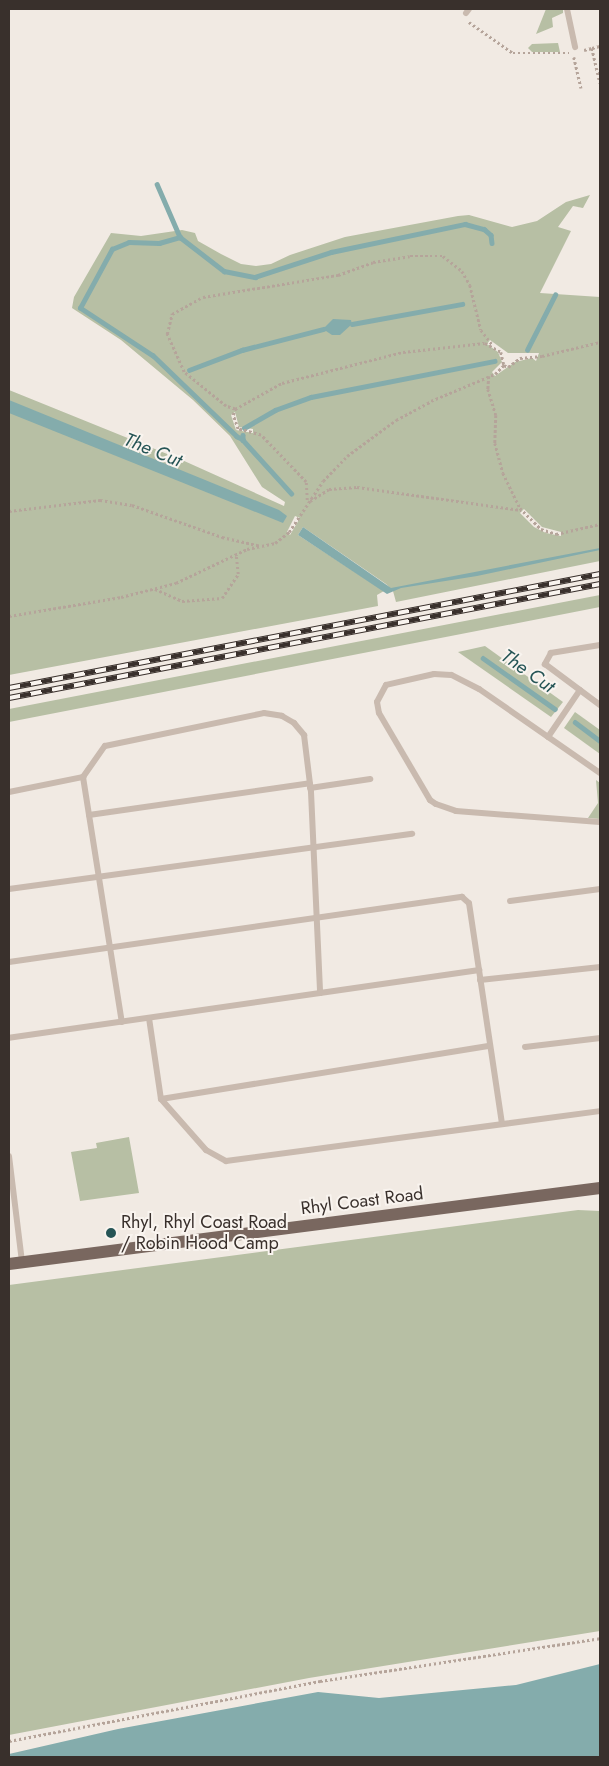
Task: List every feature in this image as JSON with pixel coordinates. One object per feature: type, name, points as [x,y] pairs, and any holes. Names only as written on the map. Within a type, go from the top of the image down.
[{"type":"main road","name":"Rhyl Coast Road","points":[[9,1264],[600,1188]]},
{"type":"lane","points":[[567,9],[575,47]]},
{"type":"lane","points":[[600,644],[551,653],[545,664],[600,705]]},
{"type":"lane","points":[[600,773],[479,689],[451,675],[434,674],[386,685],[377,702],[379,713],[430,800],[436,804],[456,810],[600,822]]},
{"type":"lane","points":[[548,737],[580,690]]},
{"type":"lane","points":[[9,792],[83,777],[105,746],[264,713],[282,716],[294,722],[304,735],[310,786],[311,850],[320,994]]},
{"type":"lane","points":[[83,777],[122,1022]]},
{"type":"lane","points":[[89,815],[370,779]]},
{"type":"lane","points":[[9,889],[311,850],[412,834]]},
{"type":"lane","points":[[510,901],[600,890]]},
{"type":"lane","points":[[9,962],[462,897],[469,903],[502,1123]]},
{"type":"lane","points":[[480,980],[600,967]]},
{"type":"lane","points":[[9,1038],[479,970]]},
{"type":"lane","points":[[149,1018],[161,1099],[206,1150],[226,1161],[600,1111]]},
{"type":"lane","points":[[525,1047],[600,1038]]},
{"type":"lane","points":[[161,1099],[490,1046]]},
{"type":"lane","points":[[9,1156],[11,1186],[22,1262]]},
{"type":"path","points":[[466,13],[513,53],[559,55],[573,52],[581,88]]},
{"type":"path","points":[[582,50],[600,46]]},
{"type":"path","points":[[592,48],[600,82]]},
{"type":"path","points":[[235,409],[226,406],[184,372],[167,334],[172,314],[203,297],[338,275],[373,262],[410,256],[443,256],[455,262],[466,278],[481,330],[504,356],[504,365]]},
{"type":"path","points":[[9,616],[176,583],[236,555],[276,543],[289,532],[306,504],[347,456],[372,436],[431,400],[489,376],[504,365],[508,367],[520,358],[542,356],[600,342]]},
{"type":"path","points":[[306,504],[306,482],[261,435],[238,428],[233,415],[235,409],[282,383],[315,373],[403,352],[492,344]]},
{"type":"path","points":[[489,376],[488,390],[496,415],[494,444],[503,473],[521,510],[540,529],[556,534],[600,524]]},
{"type":"path","points":[[306,504],[329,488],[357,487],[521,510]]},
{"type":"path","points":[[9,511],[100,500],[132,505],[222,537],[262,546]]},
{"type":"path","points":[[154,588],[182,600],[222,598],[238,574],[236,555]]},
{"type":"path","points":[[9,1741],[320,1681],[600,1638]]},
{"type":"green space","points":[[546,9],[563,9],[563,13],[552,18],[553,27],[536,34]]},
{"type":"green space","points":[[558,43],[560,52],[532,52],[528,48],[532,44]]},
{"type":"green space","points":[[590,195],[583,208],[573,206],[558,227],[571,231],[540,293],[600,297],[600,561],[396,602],[393,591],[386,584],[303,527],[298,535],[384,591],[377,595],[378,606],[9,675],[9,390],[182,460],[284,506],[285,502],[262,487],[230,436],[193,400],[121,340],[72,308],[74,297],[111,233],[141,236],[182,230],[195,233],[198,241],[241,264],[256,266],[271,264],[290,255],[345,237],[458,216],[469,215],[512,227],[537,221],[566,202]],"holes":[[[490,340],[508,353],[539,353],[536,361],[532,358],[515,362],[495,376],[492,372],[502,362],[498,352],[487,344]],[[235,412],[239,427],[253,429],[253,433],[236,430],[231,415]],[[524,509],[542,527],[561,532],[561,536],[546,533],[534,527],[520,513]],[[295,516],[300,518],[290,535],[287,532]]]},
{"type":"green space","points":[[600,595],[600,607],[9,722],[9,709]]},
{"type":"green space","points":[[485,646],[563,702],[551,717],[458,652]]},
{"type":"green space","points":[[575,712],[600,730],[600,754],[564,728]]},
{"type":"green space","points":[[596,780],[600,783],[600,819],[588,818],[598,803]]},
{"type":"green space","points":[[129,1137],[139,1193],[80,1201],[71,1152],[97,1148],[96,1143]]},
{"type":"green space","points":[[578,1210],[600,1211],[600,1631],[309,1678],[9,1735],[9,1285]]},
{"type":"water","points":[[333,319],[351,320],[352,324],[340,335],[332,335],[323,329]]},
{"type":"water","points":[[9,400],[279,510],[287,516],[283,523],[9,413]]},
{"type":"water","points":[[303,527],[391,588],[600,548],[600,550],[477,576],[401,588],[387,594],[298,535]]},
{"type":"water","points":[[600,1664],[600,1757],[9,1757],[9,1754],[118,1729],[318,1692],[379,1698],[516,1685]]},
{"type":"waterway","points":[[157,184],[180,237]]},
{"type":"waterway","points":[[243,440],[237,437],[153,356],[80,308],[112,249],[129,242],[159,243],[180,237],[224,271],[255,277],[331,252],[465,224],[484,229],[491,235],[492,243]]},
{"type":"waterway","points":[[527,350],[555,295]]},
{"type":"waterway","points":[[352,324],[462,304]]},
{"type":"waterway","points":[[189,370],[242,350],[323,329]]},
{"type":"waterway","points":[[244,428],[275,410],[311,397],[494,361]]},
{"type":"waterway","points":[[243,435],[243,440],[291,493]]},
{"type":"waterway","name":"The Cut","points":[[483,658],[555,709]]},
{"type":"waterway","name":"The Cut","points":[[575,722],[600,741]]},
{"type":"railway","points":[[9,688],[600,574]]},
{"type":"railway","points":[[9,698],[600,584]]},
{"type":"place","name":"Rhyl, Rhyl Coast Road / Robin Hood Camp","points":[[111,1233]]}]
